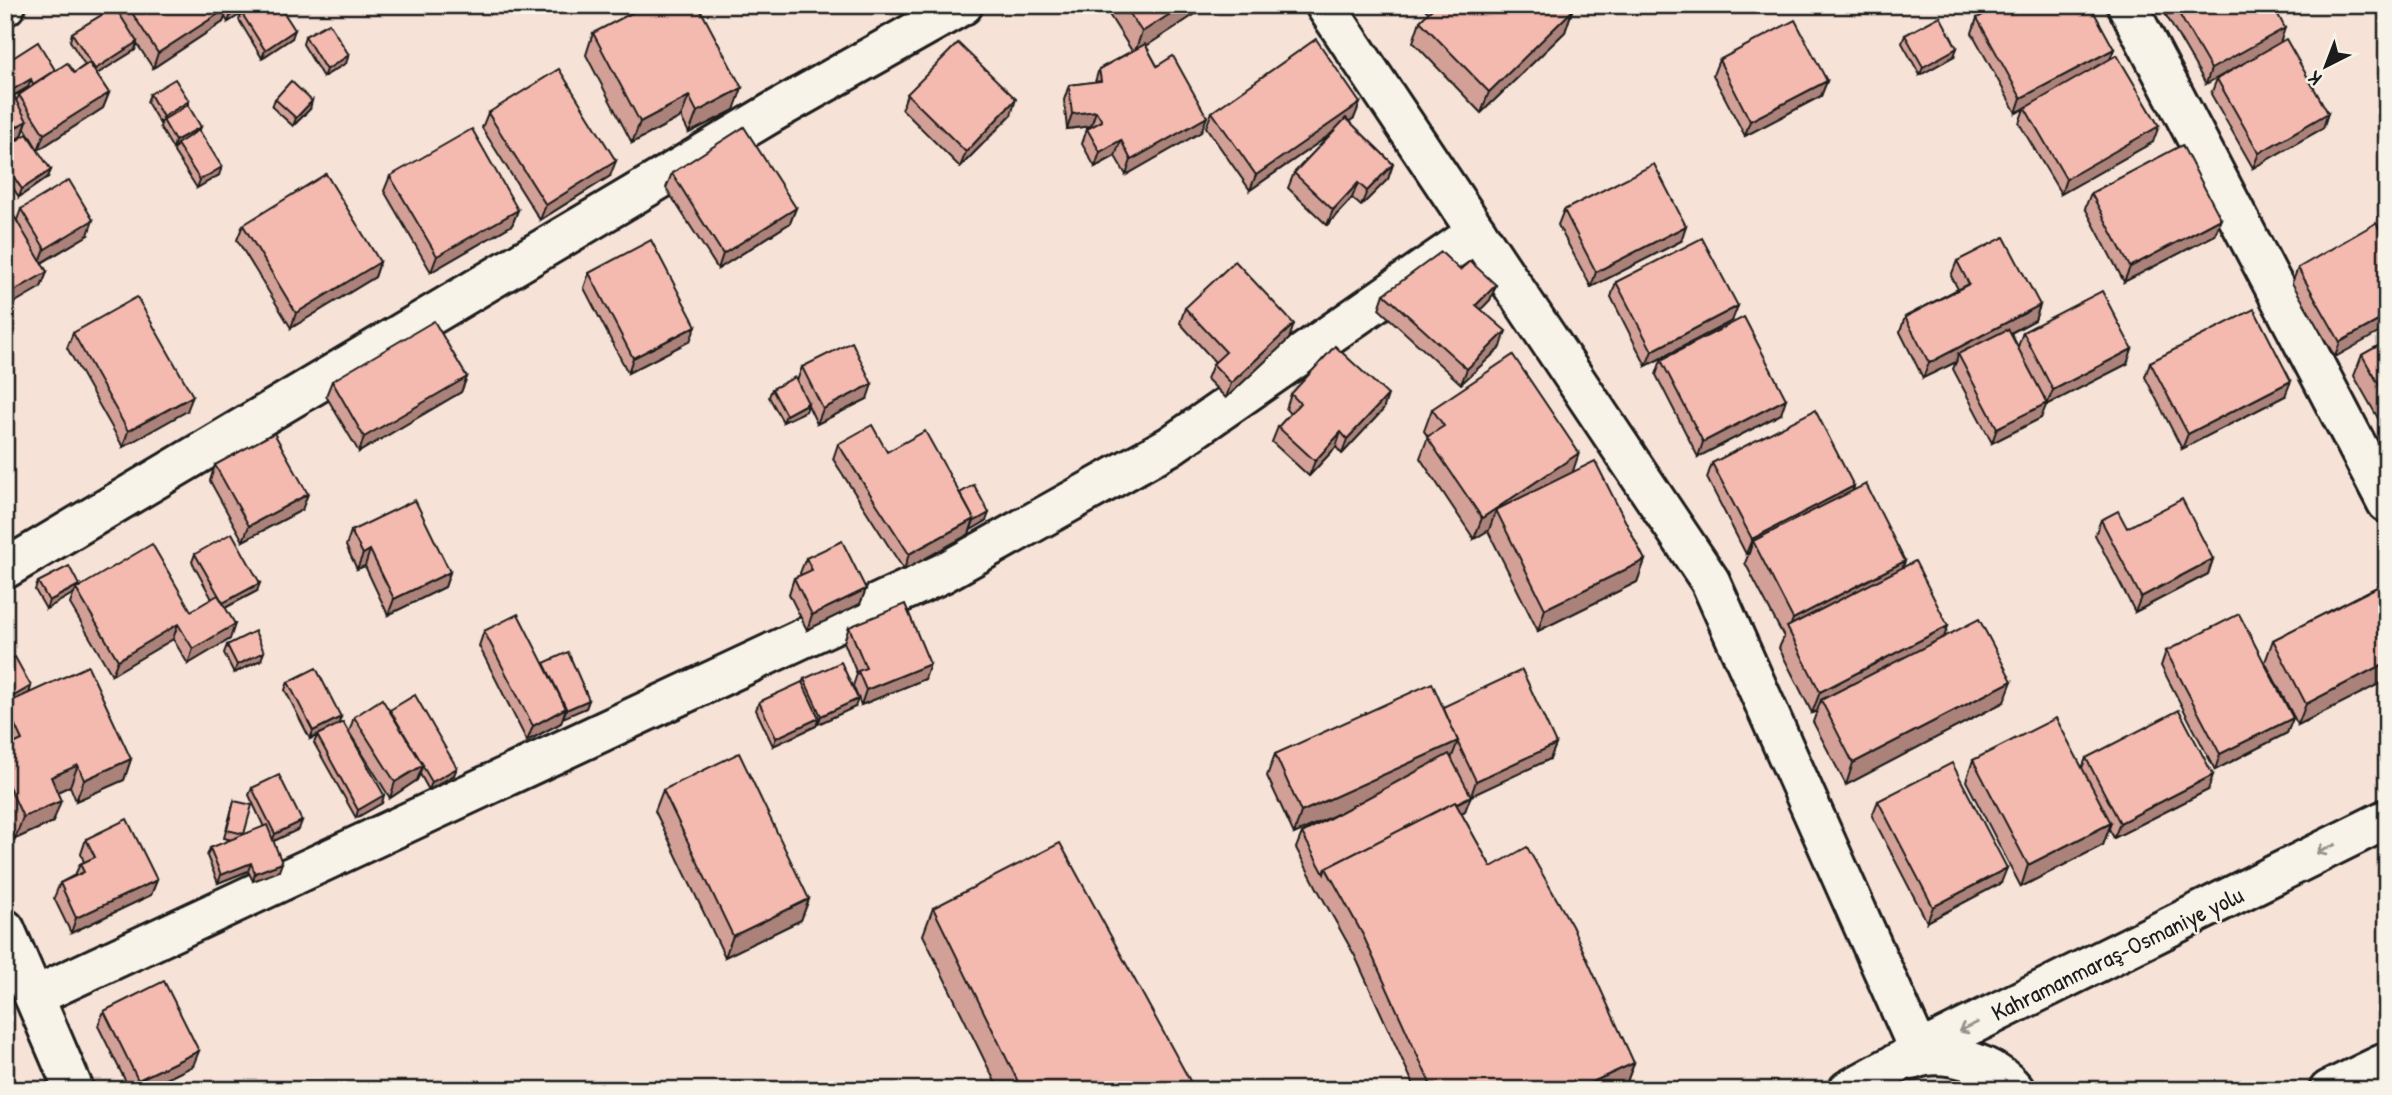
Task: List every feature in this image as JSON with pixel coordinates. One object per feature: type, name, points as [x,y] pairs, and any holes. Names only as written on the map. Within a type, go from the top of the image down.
[{"type":"main road","points":[[5,569],[773,112],[962,5]]},
{"type":"main road","points":[[1325,5],[1710,581],[1890,1070],[1918,1058],[1950,1056],[1982,1064],[2015,1090]]},
{"type":"main road","points":[[2127,5],[2387,503]]},
{"type":"main road","points":[[35,996],[943,573],[1170,446],[1477,232]]},
{"type":"main road","name":"Kahramanmaraş-Osmaniye yolu","points":[[1849,1090],[2387,819]]},
{"type":"main road","points":[[5,929],[74,1090]]},
{"type":"main road","points":[[2329,1090],[2387,1062]]},
{"type":"building","points":[[127,5],[228,5],[229,7],[158,53]]},
{"type":"building","points":[[228,5],[245,5],[231,14]]},
{"type":"building","points":[[252,5],[279,5],[295,30],[265,50],[241,12]]},
{"type":"building","points":[[647,5],[698,5],[742,88],[697,112],[689,96],[640,122],[593,33]]},
{"type":"building","points":[[1124,5],[1184,5],[1142,32]]},
{"type":"building","points":[[1436,5],[1567,5],[1572,11],[1489,92],[1420,21]]},
{"type":"building","points":[[2001,5],[2090,5],[2114,49],[2021,98],[1977,18]]},
{"type":"building","points":[[2174,5],[2273,5],[2285,28],[2211,69]]},
{"type":"building","points":[[115,7],[137,42],[95,69],[72,33]]},
{"type":"building","points":[[1940,16],[1957,48],[1923,67],[1905,35]]},
{"type":"building","points":[[1795,20],[1827,81],[1750,121],[1719,60]]},
{"type":"building","points":[[329,23],[349,55],[326,70],[305,36]]},
{"type":"building","points":[[1316,39],[1360,103],[1256,175],[1212,112]]},
{"type":"building","points":[[2286,39],[2328,113],[2259,153],[2217,79]]},
{"type":"building","points":[[38,42],[55,70],[33,84],[31,79],[12,90],[5,79],[5,63]]},
{"type":"building","points":[[958,43],[1016,99],[966,152],[907,94]]},
{"type":"building","points":[[1145,44],[1157,66],[1173,56],[1207,117],[1131,160],[1121,140],[1100,152],[1087,129],[1102,121],[1096,111],[1072,114],[1069,85],[1101,81],[1099,69]]},
{"type":"building","points":[[2117,55],[2159,126],[2066,179],[2025,108]]},
{"type":"building","points":[[67,63],[74,73],[89,63],[109,93],[44,134],[19,95]]},
{"type":"building","points":[[559,69],[616,161],[546,205],[488,113]]},
{"type":"building","points":[[175,79],[189,101],[163,117],[150,94]]},
{"type":"building","points":[[5,80],[27,121],[5,133]]},
{"type":"building","points":[[291,81],[312,101],[296,118],[275,99]]},
{"type":"building","points":[[188,105],[201,127],[175,141],[163,120]]},
{"type":"building","points":[[1346,118],[1393,164],[1367,191],[1358,183],[1333,210],[1294,173]]},
{"type":"building","points":[[744,127],[796,208],[723,254],[672,173]]},
{"type":"building","points":[[472,129],[518,210],[437,256],[390,176]]},
{"type":"building","points":[[199,130],[222,167],[200,180],[177,144]]},
{"type":"building","points":[[27,134],[51,170],[22,189],[5,164],[5,148]]},
{"type":"building","points":[[2182,145],[2221,219],[2130,267],[2091,193]]},
{"type":"building","points":[[1654,164],[1686,226],[1596,272],[1564,210]]},
{"type":"building","points":[[326,174],[380,262],[296,313],[243,225]]},
{"type":"building","points":[[69,180],[93,220],[45,249],[21,209]]},
{"type":"building","points":[[5,201],[47,272],[5,296]]},
{"type":"building","points":[[2376,223],[2387,242],[2387,316],[2340,342],[2298,268]]},
{"type":"building","points":[[2004,237],[2040,305],[1929,363],[1905,317],[1969,284],[1957,261]]},
{"type":"building","points":[[1702,238],[1738,306],[1652,351],[1616,282]]},
{"type":"building","points":[[651,240],[696,326],[633,358],[589,273]]},
{"type":"building","points":[[1441,252],[1460,270],[1470,261],[1496,285],[1476,305],[1506,331],[1467,369],[1384,294]]},
{"type":"building","points":[[1235,261],[1294,324],[1231,383],[1213,364],[1226,352],[1185,308]]},
{"type":"building","points":[[2102,291],[2132,349],[2053,390],[2023,332]]},
{"type":"building","points":[[137,297],[193,396],[128,431],[73,333]]},
{"type":"building","points":[[2254,309],[2291,381],[2188,434],[2150,362]]},
{"type":"building","points":[[1744,317],[1786,399],[1703,442],[1661,360]]},
{"type":"building","points":[[434,321],[467,377],[364,437],[332,381]]},
{"type":"building","points":[[2008,329],[2047,403],[1997,428],[1958,354]]},
{"type":"building","points":[[2387,341],[2387,399],[2362,355]]},
{"type":"building","points":[[852,342],[872,384],[823,409],[802,367]]},
{"type":"building","points":[[1335,346],[1388,395],[1347,439],[1341,432],[1315,461],[1278,427],[1300,403],[1291,394]]},
{"type":"building","points":[[1513,355],[1579,453],[1482,518],[1427,437],[1444,426],[1432,409]]},
{"type":"building","points":[[795,377],[808,403],[786,415],[772,389]]},
{"type":"building","points":[[1815,410],[1854,486],[1752,539],[1712,463]]},
{"type":"building","points":[[872,425],[887,452],[925,431],[974,519],[909,554],[838,444]]},
{"type":"building","points":[[274,433],[308,494],[249,526],[215,465]]},
{"type":"building","points":[[1595,461],[1645,560],[1545,609],[1496,510]]},
{"type":"building","points":[[1866,484],[1905,561],[1793,619],[1753,541]]},
{"type":"building","points":[[974,485],[989,513],[973,522],[974,519],[960,493]]},
{"type":"building","points":[[2182,499],[2213,559],[2141,597],[2101,520],[2118,511],[2127,528]]},
{"type":"building","points":[[415,500],[450,572],[394,599],[370,550],[363,554],[351,531]]},
{"type":"building","points":[[232,533],[260,583],[223,603],[195,554]]},
{"type":"building","points":[[842,541],[866,589],[812,615],[794,578],[812,570],[806,558]]},
{"type":"building","points":[[152,544],[191,611],[218,595],[235,624],[193,649],[178,624],[118,660],[76,589]]},
{"type":"building","points":[[1915,561],[1948,626],[1820,692],[1787,627]]},
{"type":"building","points":[[69,566],[79,585],[49,601],[38,582]]},
{"type":"building","points":[[2387,582],[2387,662],[2306,704],[2273,640]]},
{"type":"building","points":[[905,604],[930,664],[866,690],[858,671],[866,668],[849,627]]},
{"type":"building","points":[[518,614],[566,708],[533,726],[484,631]]},
{"type":"building","points":[[2239,614],[2293,718],[2220,754],[2166,651]]},
{"type":"building","points":[[1979,619],[2012,681],[1853,763],[1821,700]]},
{"type":"building","points":[[255,631],[264,652],[237,665],[227,645]]},
{"type":"building","points":[[568,652],[589,700],[566,710],[544,663]]},
{"type":"building","points":[[15,657],[31,686],[5,701],[5,662]]},
{"type":"building","points":[[841,662],[858,699],[821,716],[804,679]]},
{"type":"building","points":[[88,666],[131,759],[84,780],[78,765],[51,777],[61,801],[23,817],[5,778],[5,748],[22,740],[5,704]]},
{"type":"building","points":[[316,668],[341,717],[313,731],[288,682]]},
{"type":"building","points":[[1522,670],[1556,744],[1476,781],[1443,707]]},
{"type":"building","points":[[802,682],[819,718],[776,738],[759,702]]},
{"type":"building","points":[[1432,683],[1458,741],[1301,812],[1275,754]]},
{"type":"building","points":[[415,695],[457,768],[432,782],[390,710]]},
{"type":"building","points":[[382,699],[423,765],[395,782],[354,717]]},
{"type":"building","points":[[2179,710],[2213,775],[2120,823],[2086,758]]},
{"type":"building","points":[[2056,718],[2111,823],[2028,865],[1973,760]]},
{"type":"building","points":[[343,722],[384,795],[358,810],[317,735]]},
{"type":"building","points":[[739,753],[809,899],[733,936],[663,790]]},
{"type":"building","points":[[1449,754],[1471,796],[1326,868],[1324,874],[1302,833]]},
{"type":"building","points":[[1952,763],[2007,868],[1933,907],[1878,801]]},
{"type":"building","points":[[279,775],[302,821],[275,834],[252,788]]},
{"type":"building","points":[[234,801],[252,805],[244,834],[227,830]]},
{"type":"building","points":[[1455,802],[1491,867],[1527,847],[1572,926],[1634,1063],[1575,1090],[1433,1090],[1363,935],[1326,868]]},
{"type":"building","points":[[127,819],[157,880],[76,918],[60,883],[84,872],[80,864],[95,857],[86,839]]},
{"type":"building","points":[[267,825],[282,863],[255,873],[251,863],[221,875],[210,848]]},
{"type":"building","points":[[1060,843],[1195,1090],[1022,1090],[933,908]]},
{"type":"building","points":[[164,981],[199,1051],[138,1080],[104,1011]]},
{"type":"building","points":[[5,1071],[14,1090],[5,1090]]}]
